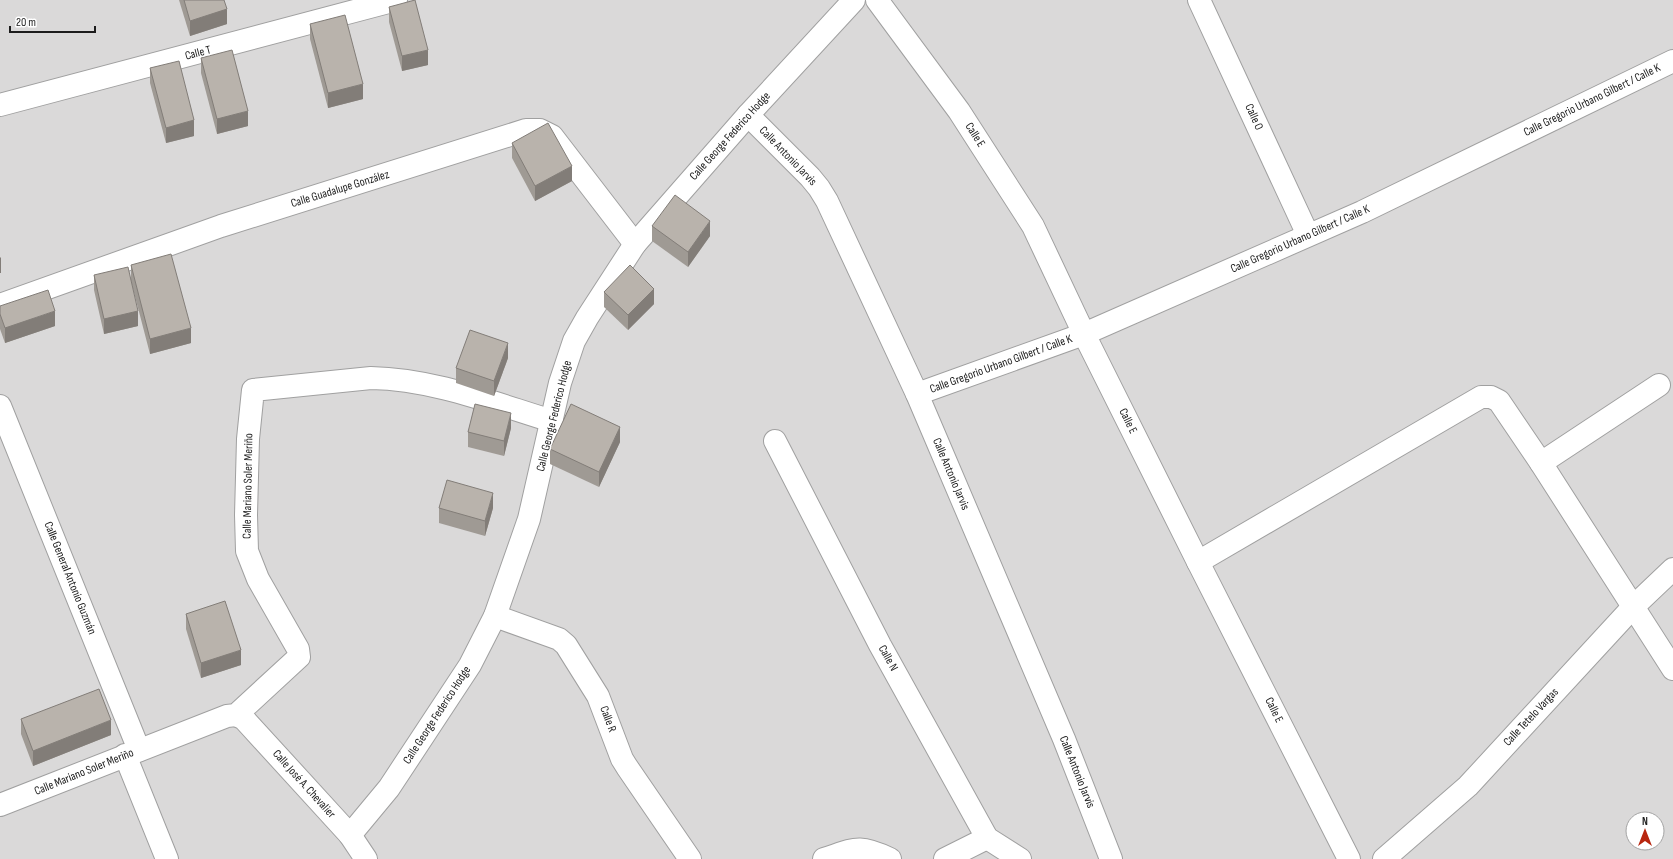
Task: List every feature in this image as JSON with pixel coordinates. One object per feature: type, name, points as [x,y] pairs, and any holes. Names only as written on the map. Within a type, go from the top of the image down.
[{"type":"street","name":"Calle T","points":[[0,105],[396,0]]},
{"type":"street","name":"Calle George Federico Hodge","points":[[350,835],[398,775],[470,665],[495,616],[529,519],[560,383],[574,342],[587,318],[635,244],[748,115],[854,0]]},
{"type":"street","name":"Calle E","points":[[877,0],[959,111],[1033,226],[1084,334],[1349,859]]},
{"type":"street","name":"Calle O","points":[[1199,0],[1308,234]]},
{"type":"street","name":"Calle Gregorio Urbano Gilbert / Calle K","points":[[917,394],[1084,334],[1308,234],[1362,212],[1673,61]]},
{"type":"street","name":"Calle Antonio Jarvis","points":[[748,115],[819,188],[827,201],[917,394],[1064,739],[1111,859]]},
{"type":"street","name":"Calle Guadalupe González","points":[[0,305],[221,226],[526,130],[540,130],[552,136],[635,244]]},
{"type":"street","name":"Calle Mariano Soler Meriño","points":[[0,805],[132,752],[227,716],[236,715],[299,657],[298,649],[258,579],[248,551],[246,507],[248,439],[253,390],[371,378],[390,378],[442,388],[552,421]]},
{"type":"street","points":[[1541,464],[1659,385]]},
{"type":"street","points":[[1198,562],[1481,397],[1491,397],[1499,401],[1634,607],[1673,670]]},
{"type":"street","name":"Calle General Antonio Guzmán","points":[[0,406],[132,752],[167,859]]},
{"type":"street","name":"Calle N","points":[[775,441],[880,645],[988,838],[1020,859]]},
{"type":"street","name":"Calle Tetelo Vargas","points":[[1384,859],[1468,786],[1634,607],[1673,570]]},
{"type":"street","name":"Calle R","points":[[495,616],[559,639],[566,644],[598,696],[627,768],[690,859]]},
{"type":"street","name":"Calle José A. Chevalier","points":[[236,715],[244,719],[350,835],[366,859]]},
{"type":"street","points":[[945,859],[988,838]]},
{"type":"street","points":[[824,859],[862,849],[872,850],[890,859]]},
{"type":"shaded area","points":[[0,0],[1673,0],[1673,859],[0,859]]},
{"type":"building","points":[[184,0],[224,0],[227,9],[190,21]]},
{"type":"building","points":[[415,0],[428,50],[402,56],[389,7]]},
{"type":"building","points":[[345,15],[363,84],[328,93],[310,24]]},
{"type":"building","points":[[232,50],[248,111],[217,119],[201,58]]},
{"type":"building","points":[[179,61],[194,120],[166,128],[150,68]]},
{"type":"building","points":[[548,123],[572,166],[535,186],[512,143]]},
{"type":"building","points":[[675,195],[710,221],[688,252],[652,226]]},
{"type":"building","points":[[171,254],[191,328],[150,339],[131,265]]},
{"type":"building","points":[[630,265],[654,289],[628,315],[604,292]]},
{"type":"building","points":[[128,267],[138,311],[104,319],[94,275]]},
{"type":"building","points":[[48,290],[55,311],[5,328],[0,314],[0,306]]},
{"type":"building","points":[[470,330],[508,343],[494,381],[456,368]]},
{"type":"building","points":[[475,404],[511,413],[504,441],[468,432]]},
{"type":"building","points":[[571,404],[620,427],[599,472],[550,449]]},
{"type":"building","points":[[447,480],[493,493],[485,521],[439,508]]},
{"type":"building","points":[[225,601],[241,650],[201,663],[186,614]]},
{"type":"building","points":[[99,689],[111,720],[33,751],[21,719]]}]
